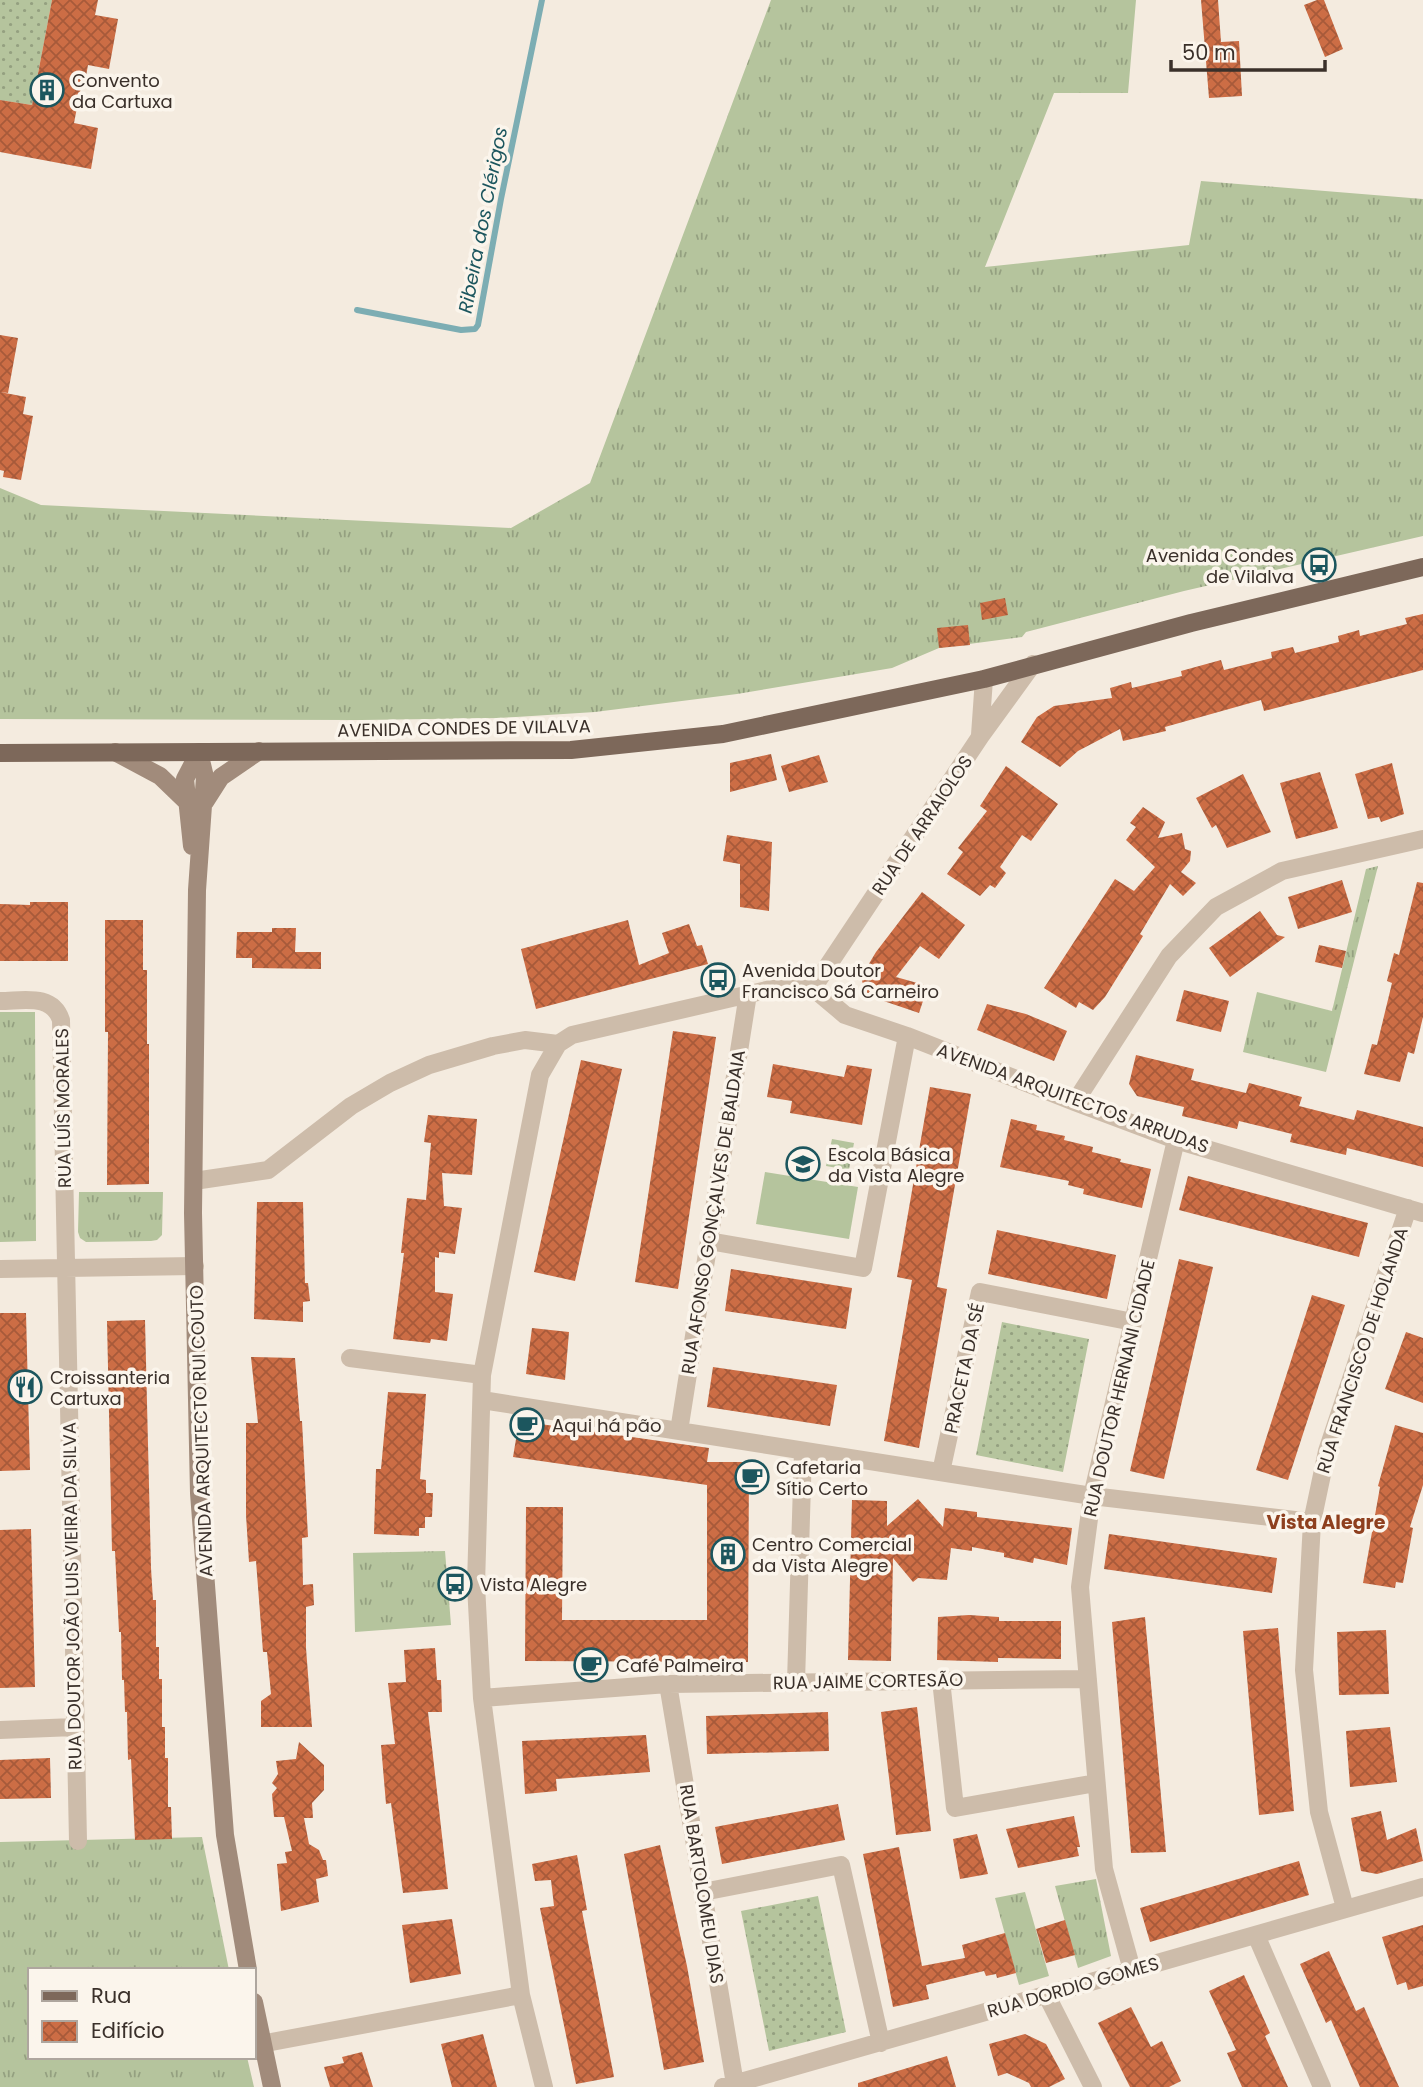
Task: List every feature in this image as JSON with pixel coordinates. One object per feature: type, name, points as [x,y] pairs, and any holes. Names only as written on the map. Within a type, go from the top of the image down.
[{"type":"main road","name":"AVENIDA CONDES DE VILALVA","points":[[0,753],[571,750],[723,734],[984,679],[1033,664],[1423,567]]},
{"type":"street","name":"RUA DE ARRAIOLOS","points":[[813,989],[980,737],[1033,664]]},
{"type":"street","points":[[980,737],[984,679]]},
{"type":"street","name":"AVENIDA ARQUITECTO RUI COUTO","points":[[195,803],[221,777],[259,751]]},
{"type":"street","points":[[115,752],[160,776],[195,803]]},
{"type":"street","name":"AVENIDA ARQUITECTO RUI COUTO","points":[[199,752],[185,779],[195,803],[197,890],[194,1181],[199,1493],[224,1825],[248,1968]]},
{"type":"street","points":[[1074,1102],[1169,956],[1216,907],[1282,871],[1423,839]]},
{"type":"street","points":[[544,2087],[521,1995],[482,1698],[476,1585],[482,1375],[540,1075],[558,1044],[572,1035],[593,1028],[784,987],[813,989]]},
{"type":"street","name":"AVENIDA ARQUITECTOS ARRUDAS","points":[[813,989],[845,1015],[907,1036],[1176,1140],[1415,1210]]},
{"type":"street","name":"RUA AFONSO GONÇALVES DE BALDAIA","points":[[679,1431],[748,994]]},
{"type":"street","name":"RUA LUÍS MORALES","points":[[0,1001],[46,1001],[53,1005],[61,1020],[66,1268]]},
{"type":"street","points":[[709,1241],[863,1268],[907,1036]]},
{"type":"street","points":[[194,1181],[268,1170],[351,1106],[390,1083],[429,1065],[480,1049],[525,1040],[558,1044]]},
{"type":"street","name":"RUA DOUTOR HERNANI CIDADE","points":[[1132,1970],[1104,1869],[1080,1587],[1092,1496],[1176,1140]]},
{"type":"street","name":"RUA FRANCISCO DE HOLANDA","points":[[1345,1908],[1319,1812],[1304,1670],[1312,1522],[1327,1451],[1415,1210]]},
{"type":"street","points":[[0,1269],[195,1266]]},
{"type":"street","name":"RUA DOUTOR JOÃO LUIS VIEIRA DA SILVA","points":[[66,1268],[78,1841]]},
{"type":"street","name":"PRACETA DA SÉ","points":[[941,1472],[980,1292],[1133,1322]]},
{"type":"street","points":[[350,1358],[482,1375]]},
{"type":"street","points":[[482,1401],[1092,1496],[1312,1522]]},
{"type":"street","points":[[796,1682],[803,1451]]},
{"type":"street","name":"RUA JAIME CORTESÃO","points":[[482,1698],[668,1684],[1088,1679]]},
{"type":"street","points":[[941,1680],[955,1808],[1096,1783]]},
{"type":"street","name":"RUA BARTOLOMEU DIAS","points":[[668,1684],[703,1892],[729,2085]]},
{"type":"street","points":[[0,1730],[74,1727]]},
{"type":"street","points":[[703,1892],[841,1865],[881,2043]]},
{"type":"street","name":"RUA DORDIO GOMES","points":[[729,2085],[1423,1886]]},
{"type":"street","points":[[1256,1935],[1322,2087]]},
{"type":"street","points":[[261,2043],[521,1995]]},
{"type":"street","points":[[1046,1996],[1093,2087]]},
{"type":"street","points":[[256,2014],[272,2087]]},
{"type":"green space","points":[[0,0],[52,0],[32,105],[0,100]]},
{"type":"green space","points":[[771,0],[1136,0],[1128,93],[1054,93],[985,267],[1189,245],[1201,181],[1423,199],[1423,536],[1184,591],[1026,632],[1022,637],[939,648],[892,668],[737,694],[595,712],[499,718],[0,719],[0,488],[41,505],[511,528],[590,483]]},
{"type":"green space","points":[[1378,866],[1326,1072],[1243,1052],[1257,992],[1332,1011],[1366,869]]},
{"type":"green space","points":[[0,1012],[35,1012],[36,1241],[0,1242]]},
{"type":"green space","points":[[832,1139],[854,1143],[849,1170],[826,1166]]},
{"type":"green space","points":[[765,1172],[858,1187],[849,1239],[756,1224]]},
{"type":"green space","points":[[79,1192],[163,1192],[162,1235],[151,1241],[86,1242],[80,1238],[78,1232]]},
{"type":"green space","points":[[1002,1322],[1089,1339],[1063,1472],[976,1455]]},
{"type":"green space","points":[[445,1551],[451,1625],[355,1632],[353,1553]]},
{"type":"green space","points":[[202,1837],[229,1968],[28,1968],[28,2059],[247,2059],[254,2087],[0,2087],[0,1842]]},
{"type":"green space","points":[[1096,1879],[1111,1956],[1078,1968],[1055,1886]]},
{"type":"green space","points":[[1025,1892],[1049,1976],[1019,1985],[995,1898]]},
{"type":"green space","points":[[818,1896],[846,2032],[769,2051],[741,1911]]},
{"type":"building","name":"Convento da Cartuxa","points":[[52,0],[98,0],[95,15],[118,19],[109,69],[88,65],[74,123],[98,128],[91,169],[0,152],[0,100],[32,105]]},
{"type":"building","points":[[1201,0],[1218,0],[1221,42],[1239,41],[1242,96],[1209,98]]},
{"type":"building","points":[[1324,0],[1343,49],[1325,57],[1304,5]]},
{"type":"building","points":[[0,335],[18,338],[8,393],[0,392]]},
{"type":"building","points":[[0,392],[26,397],[23,414],[33,416],[21,480],[3,477],[4,471],[0,470]]},
{"type":"building","points":[[1005,598],[1008,615],[982,620],[980,603]]},
{"type":"building","points":[[1423,614],[1423,670],[1264,711],[1261,700],[1165,727],[1166,731],[1123,741],[1120,729],[1078,751],[1060,767],[1021,742],[1037,717],[1054,706],[1112,698],[1110,688],[1131,682],[1132,688],[1182,676],[1181,671],[1221,660],[1224,670],[1272,658],[1271,652],[1293,647],[1295,653],[1339,642],[1338,636],[1359,630],[1360,636],[1407,624],[1405,618]]},
{"type":"building","points":[[968,625],[970,645],[939,648],[937,628]]},
{"type":"building","points":[[771,754],[777,780],[730,792],[730,763]]},
{"type":"building","points":[[819,755],[828,782],[789,792],[781,766]]},
{"type":"building","points":[[1392,763],[1404,814],[1381,822],[1379,817],[1368,819],[1355,774]]},
{"type":"building","points":[[1006,766],[1058,804],[1031,841],[1022,835],[1000,867],[1006,873],[995,888],[990,885],[980,896],[947,874],[963,852],[958,848],[987,811],[980,806]]},
{"type":"building","points":[[1320,772],[1338,828],[1296,839],[1280,783]]},
{"type":"building","points":[[1243,774],[1271,832],[1227,848],[1216,825],[1212,828],[1196,798]]},
{"type":"building","points":[[1143,807],[1165,822],[1158,838],[1182,833],[1185,849],[1191,851],[1190,861],[1181,872],[1196,883],[1183,896],[1170,884],[1140,934],[1143,936],[1105,997],[1093,1010],[1079,1002],[1076,1008],[1044,988],[1115,879],[1134,891],[1155,867],[1126,840],[1136,827],[1130,823]]},
{"type":"building","points":[[727,835],[772,842],[769,911],[740,907],[740,864],[723,861]]},
{"type":"building","points":[[1342,880],[1352,912],[1298,929],[1288,897]]},
{"type":"building","points":[[1417,882],[1423,883],[1423,1017],[1414,1054],[1408,1052],[1400,1082],[1364,1074],[1372,1044],[1377,1045],[1392,983],[1387,981],[1394,953],[1399,955]]},
{"type":"building","points":[[922,892],[965,925],[939,959],[920,946],[896,977],[928,986],[919,1013],[866,995],[861,977],[876,952]]},
{"type":"building","points":[[30,902],[68,902],[68,961],[0,961],[0,904],[30,905]]},
{"type":"building","points":[[1260,911],[1277,935],[1285,937],[1230,977],[1209,948]]},
{"type":"building","points":[[105,920],[143,920],[143,970],[147,970],[149,1044],[149,1184],[107,1185],[108,1032],[105,1032]]},
{"type":"building","points":[[628,920],[639,965],[669,953],[662,933],[689,924],[697,946],[702,945],[708,964],[536,1009],[521,949]]},
{"type":"building","points":[[272,928],[296,928],[295,952],[321,952],[321,969],[252,968],[252,958],[236,958],[237,932],[272,932]]},
{"type":"building","points":[[1319,945],[1346,951],[1342,968],[1315,962]]},
{"type":"building","points":[[1184,990],[1229,1001],[1221,1032],[1176,1021]]},
{"type":"building","points":[[987,1004],[1026,1014],[1067,1031],[1054,1061],[977,1030]]},
{"type":"building","points":[[673,1031],[716,1037],[678,1289],[635,1282]]},
{"type":"building","points":[[1136,1055],[1194,1069],[1191,1080],[1246,1093],[1249,1083],[1302,1097],[1299,1106],[1354,1120],[1357,1110],[1423,1127],[1423,1167],[1347,1148],[1346,1155],[1290,1142],[1292,1134],[1239,1121],[1237,1129],[1182,1116],[1184,1107],[1137,1096],[1129,1084]]},
{"type":"building","points":[[581,1060],[622,1069],[575,1281],[534,1272]]},
{"type":"building","points":[[773,1064],[844,1077],[847,1065],[872,1069],[862,1125],[790,1113],[792,1101],[767,1097]]},
{"type":"building","points":[[930,1087],[971,1094],[937,1287],[947,1289],[919,1448],[884,1441],[912,1280],[897,1277]]},
{"type":"building","points":[[428,1115],[477,1119],[472,1175],[442,1173],[444,1206],[462,1208],[455,1254],[439,1252],[439,1258],[435,1257],[435,1292],[453,1294],[447,1341],[431,1339],[430,1343],[393,1339],[404,1253],[401,1253],[407,1198],[426,1200],[431,1143],[424,1142]]},
{"type":"building","points":[[1011,1119],[1037,1125],[1036,1130],[1065,1136],[1064,1140],[1093,1147],[1092,1152],[1121,1159],[1120,1162],[1151,1169],[1142,1208],[1083,1194],[1084,1189],[1068,1185],[1069,1181],[1000,1167]]},
{"type":"building","points":[[1188,1176],[1368,1223],[1359,1257],[1179,1210]]},
{"type":"building","points":[[257,1202],[303,1202],[305,1283],[308,1283],[310,1301],[303,1302],[303,1322],[254,1319]]},
{"type":"building","points":[[997,1230],[1116,1255],[1107,1299],[988,1274]]},
{"type":"building","points":[[1179,1259],[1213,1267],[1164,1479],[1130,1471]]},
{"type":"building","points":[[731,1269],[852,1288],[846,1329],[725,1311]]},
{"type":"building","points":[[1312,1295],[1345,1305],[1288,1480],[1256,1470]]},
{"type":"building","points":[[0,1313],[26,1313],[30,1470],[0,1471]]},
{"type":"building","points":[[145,1320],[151,1568],[153,1600],[156,1600],[156,1647],[159,1647],[159,1679],[162,1679],[162,1727],[165,1727],[165,1758],[168,1758],[168,1807],[171,1807],[172,1839],[135,1840],[115,1551],[112,1551],[107,1321]]},
{"type":"building","points":[[532,1328],[569,1332],[565,1380],[526,1374]]},
{"type":"building","points":[[1406,1332],[1423,1338],[1423,1403],[1385,1389]]},
{"type":"building","points":[[251,1357],[295,1358],[302,1421],[308,1537],[302,1538],[303,1585],[313,1584],[314,1605],[306,1607],[312,1727],[261,1727],[261,1701],[271,1694],[267,1652],[263,1652],[256,1561],[249,1562],[246,1515],[246,1423],[258,1423]]},
{"type":"building","points":[[713,1367],[837,1385],[830,1426],[707,1407]]},
{"type":"building","points":[[388,1392],[426,1394],[420,1479],[426,1480],[426,1493],[433,1493],[432,1517],[425,1517],[425,1528],[419,1528],[419,1536],[374,1534],[376,1469],[381,1469]]},
{"type":"building","points":[[519,1421],[709,1448],[707,1462],[749,1462],[748,1662],[525,1661],[526,1507],[563,1507],[562,1620],[707,1620],[707,1485],[513,1457]]},
{"type":"building","points":[[1395,1425],[1423,1433],[1423,1485],[1410,1527],[1413,1528],[1403,1583],[1396,1582],[1395,1588],[1363,1583],[1380,1487],[1378,1486]]},
{"type":"building","points":[[918,1499],[943,1527],[945,1508],[977,1512],[977,1517],[1072,1528],[1067,1565],[1034,1558],[1033,1563],[1004,1557],[1004,1553],[972,1547],[972,1551],[951,1548],[947,1580],[918,1578],[913,1582],[893,1558],[891,1661],[848,1660],[852,1500],[887,1501],[887,1526]]},
{"type":"building","points":[[31,1529],[35,1687],[0,1688],[0,1530]]},
{"type":"building","points":[[1109,1534],[1277,1558],[1272,1593],[1104,1569]]},
{"type":"building","points":[[938,1617],[999,1617],[999,1621],[1061,1621],[1061,1659],[998,1658],[998,1662],[937,1660]]},
{"type":"building","points":[[1145,1617],[1166,1852],[1131,1853],[1112,1622]]},
{"type":"building","points":[[1278,1628],[1294,1811],[1259,1815],[1243,1631]]},
{"type":"building","points":[[1386,1630],[1389,1694],[1339,1695],[1337,1632]]},
{"type":"building","points":[[435,1648],[437,1680],[441,1680],[442,1712],[428,1712],[448,1889],[403,1893],[391,1803],[386,1804],[381,1745],[395,1744],[388,1683],[406,1682],[404,1650]]},
{"type":"building","points":[[917,1707],[931,1831],[896,1835],[881,1712]]},
{"type":"building","points":[[828,1712],[829,1751],[707,1754],[706,1716]]},
{"type":"building","points":[[1390,1727],[1397,1782],[1350,1787],[1346,1731]]},
{"type":"building","points":[[646,1735],[650,1772],[556,1779],[557,1791],[525,1794],[522,1741]]},
{"type":"building","points":[[299,1742],[324,1765],[324,1790],[312,1803],[313,1818],[304,1818],[309,1844],[319,1850],[323,1860],[326,1860],[328,1876],[316,1879],[319,1902],[281,1911],[277,1864],[287,1863],[285,1852],[292,1851],[284,1817],[274,1817],[272,1794],[277,1788],[272,1783],[278,1774],[276,1761],[296,1759]]},
{"type":"building","points":[[50,1758],[51,1798],[0,1799],[0,1760]]},
{"type":"building","points":[[838,1804],[845,1840],[722,1864],[715,1827]]},
{"type":"building","points":[[1381,1811],[1387,1840],[1416,1828],[1423,1861],[1377,1874],[1361,1871],[1351,1818]]},
{"type":"building","points":[[1074,1816],[1080,1847],[1077,1847],[1079,1856],[1018,1868],[1006,1829]]},
{"type":"building","points":[[977,1834],[988,1874],[960,1879],[953,1839]]},
{"type":"building","points":[[660,1845],[687,1966],[704,2062],[664,2070],[624,1854]]},
{"type":"building","points":[[899,1847],[922,1966],[965,1958],[962,1945],[1005,1933],[1016,1973],[997,1978],[996,1974],[986,1976],[984,1971],[926,1985],[929,1999],[893,2007],[863,1854]]},
{"type":"building","points":[[577,1855],[587,1910],[582,1911],[614,2077],[576,2084],[540,1908],[554,1906],[551,1880],[535,1881],[532,1864]]},
{"type":"building","points":[[1299,1861],[1309,1895],[1150,1942],[1140,1908]]},
{"type":"building","points":[[452,1919],[461,1974],[410,1983],[402,1925]]},
{"type":"building","points":[[1065,1920],[1075,1955],[1046,1963],[1036,1929]]},
{"type":"building","points":[[1423,1925],[1423,1986],[1408,1990],[1406,1982],[1397,1985],[1382,1937]]},
{"type":"building","points":[[1329,1951],[1356,2011],[1364,2007],[1399,2087],[1360,2087],[1331,2020],[1326,2023],[1300,1964]]},
{"type":"building","points":[[1244,1975],[1270,2033],[1265,2036],[1288,2087],[1242,2087],[1227,2053],[1236,2050],[1209,1991]]},
{"type":"building","points":[[1131,2007],[1151,2047],[1162,2041],[1181,2081],[1169,2087],[1130,2087],[1098,2023]]},
{"type":"building","points":[[483,2034],[497,2087],[452,2087],[441,2044]]},
{"type":"building","points":[[1025,2034],[1046,2044],[1065,2079],[1049,2087],[1031,2087],[1029,2083],[1007,2073],[998,2076],[989,2044]]},
{"type":"building","points":[[362,2052],[373,2087],[330,2087],[324,2067],[344,2063],[342,2057]]},
{"type":"building","points":[[947,2056],[956,2087],[858,2087],[858,2083]]},
{"type":"waterway","name":"Ribeira dos Clérigos","points":[[357,310],[461,330],[475,329],[478,325],[542,0]]},
{"type":"place","name":"Convento da Cartuxa","points":[[47,90]]},
{"type":"place","name":"Avenida Condes de Vilalva","points":[[1319,565]]},
{"type":"place","name":"Avenida Doutor Francisco Sá Carneiro","points":[[718,980]]},
{"type":"place","name":"Escola Básica da Vista Alegre","points":[[803,1164]]},
{"type":"place","name":"Croissanteria Cartuxa","points":[[25,1387]]},
{"type":"place","name":"Aqui há pão","points":[[527,1425]]},
{"type":"place","name":"Cafetaria Sítio Certo","points":[[752,1477]]},
{"type":"place","name":"Centro Comercial da Vista Alegre","points":[[728,1554]]},
{"type":"place","name":"Vista Alegre","points":[[455,1584]]},
{"type":"place","name":"Café Palmeira","points":[[591,1665]]},
{"type":"district","name":"Vista Alegre","points":[[1326,1522]]}]
